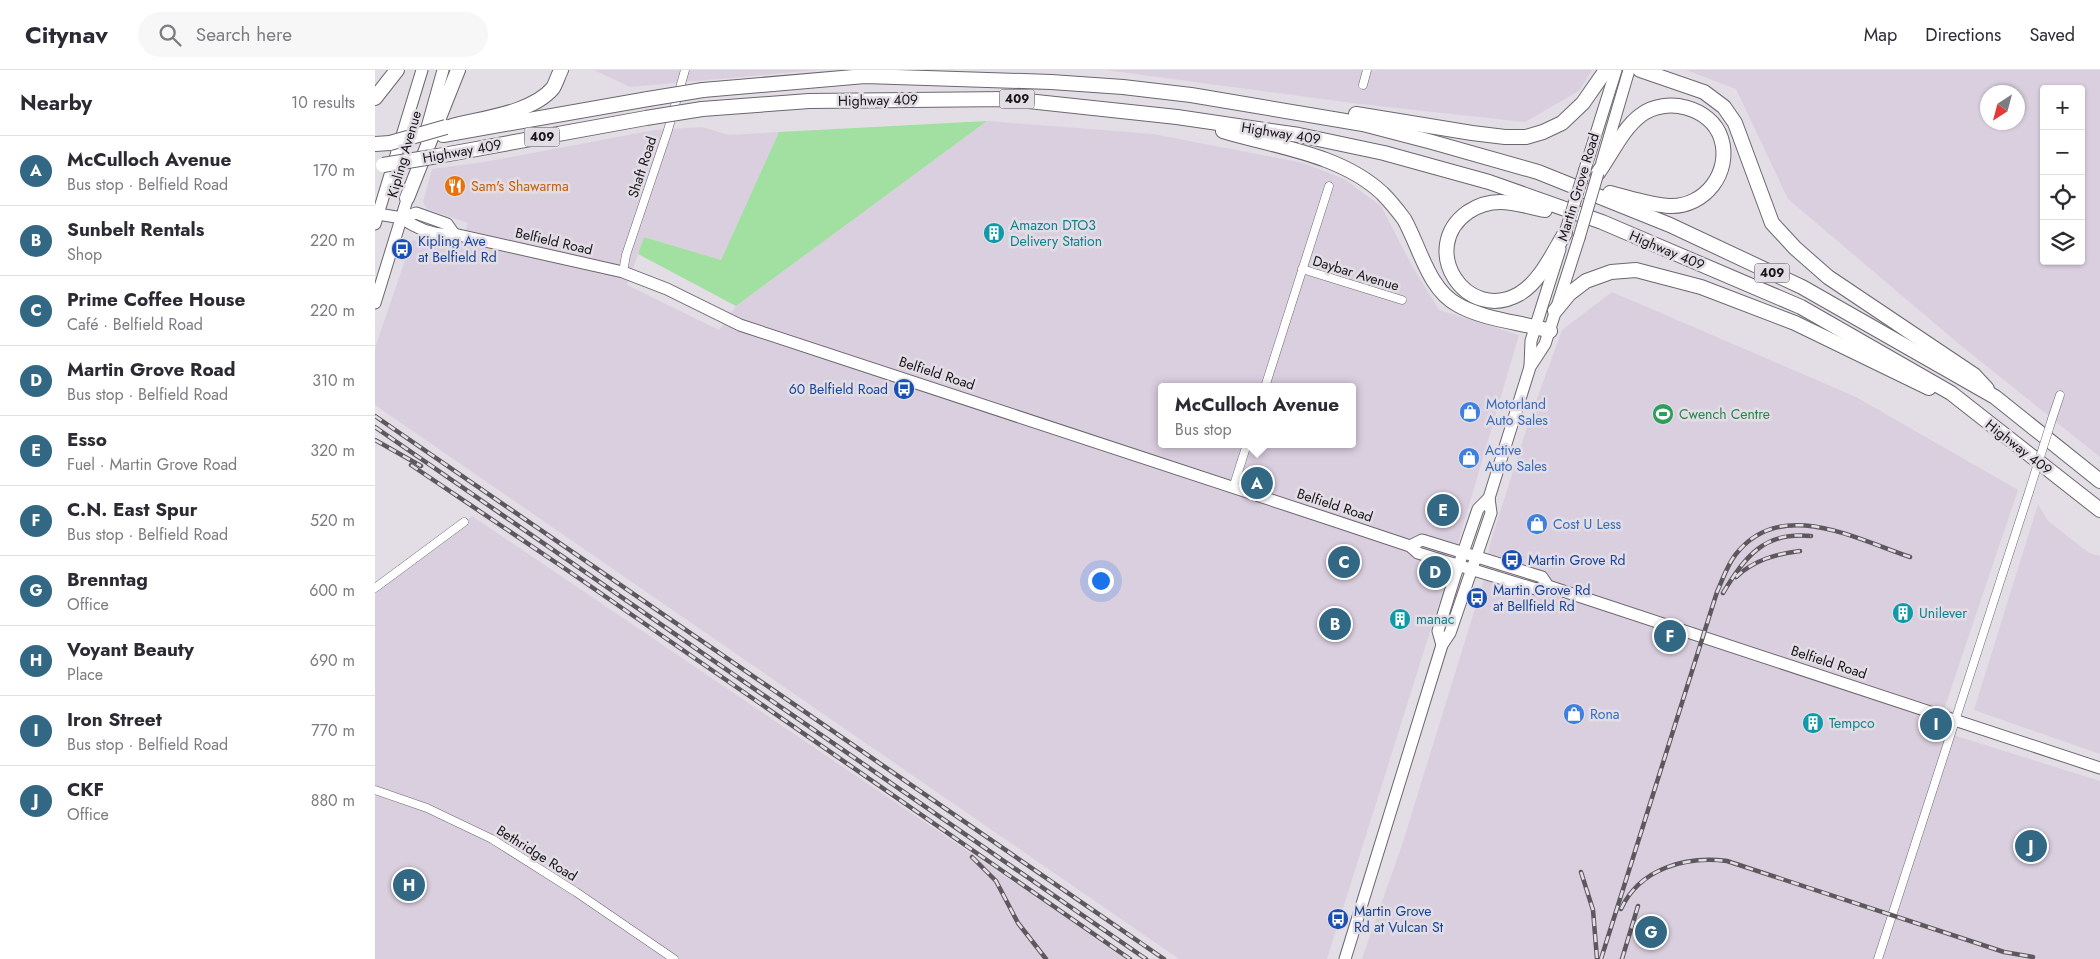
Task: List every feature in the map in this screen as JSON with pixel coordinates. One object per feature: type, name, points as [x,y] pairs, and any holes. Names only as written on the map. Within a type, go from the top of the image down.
[{"type":"highway","points":[[375,98],[397,70]]},
{"type":"highway","points":[[407,198],[458,70]]},
{"type":"highway","points":[[445,131],[519,110],[540,99],[553,87],[561,70]]},
{"type":"highway","points":[[1191,95],[1302,105],[1472,133],[1505,137],[1526,137],[1543,132],[1567,118],[1589,95],[1606,70]]},
{"type":"highway","points":[[1640,70],[1704,92],[1724,106],[1735,123],[1772,222],[1795,248],[1828,277],[1974,376],[1995,397]]},
{"type":"highway","name":"Highway 409","points":[[375,144],[703,90],[865,76],[1051,82],[1123,87],[1191,95],[1363,124],[1538,172],[1670,225],[1802,287],[1995,397],[2100,481]]},
{"type":"highway","name":"Highway 409","points":[[379,165],[702,109],[809,101],[1009,98],[1177,117],[1299,135],[1384,153],[1489,182],[1602,222],[1801,307],[1951,393],[2100,510]]},
{"type":"highway","points":[[1538,172],[1652,204],[1672,206],[1688,204],[1703,196],[1715,184],[1722,168],[1724,152],[1721,137],[1711,123],[1697,110],[1675,105],[1651,109],[1635,120],[1598,173]]},
{"type":"highway","points":[[1177,117],[1312,156],[1363,178],[1382,194],[1403,218],[1437,286],[1446,297],[1457,305],[1477,314],[1550,331]]},
{"type":"highway","points":[[1565,233],[1543,269],[1527,288],[1519,294],[1506,299],[1492,301],[1478,298],[1463,290],[1453,276],[1447,260],[1446,244],[1449,232],[1461,217],[1477,206],[1498,202],[1518,203],[1602,222]]},
{"type":"highway","points":[[1555,312],[1575,288],[1594,277],[1611,272],[1636,270],[1701,287],[1795,323],[1923,387],[1951,393]]},
{"type":"main road","name":"Kipling Avenue","points":[[376,217],[422,70]]},
{"type":"main road","name":"Kipling Avenue","points":[[375,303],[402,218],[443,70]]},
{"type":"main road","name":"Martin Grove Road","points":[[1345,959],[1442,644],[1450,633],[1491,513],[1489,498],[1530,367],[1531,341],[1616,70]]},
{"type":"main road","name":"Martin Grove Road","points":[[1530,367],[1545,344],[1550,331],[1629,70]]},
{"type":"main road","name":"Belfield Road","points":[[376,217],[402,218],[411,225],[441,235],[454,234],[623,272],[667,289],[741,325],[1410,546],[1418,552],[1536,589],[1548,586],[2100,768]]},
{"type":"main road","name":"Martin Grove Road","points":[[1442,644],[1438,631],[1463,552],[1478,509],[1489,498]]},
{"type":"main road","name":"Belfield Road","points":[[1410,546],[1422,540],[1542,577],[1548,586]]},
{"type":"street","name":"Shaft Road","points":[[623,272],[626,255],[668,130],[685,70]]},
{"type":"street","points":[[1363,85],[1367,70]]},
{"type":"street","points":[[1266,383],[1329,186]]},
{"type":"street","name":"Daybar Avenue","points":[[1302,269],[1402,300]]},
{"type":"street","points":[[1878,959],[1957,720],[2060,395]]},
{"type":"street","points":[[1233,488],[1246,448]]},
{"type":"street","points":[[375,588],[464,522]]},
{"type":"street","name":"Bethridge Road","points":[[375,790],[427,808],[492,838],[576,892],[674,959]]},
{"type":"shaded area","points":[[594,70],[817,70],[630,87]]},
{"type":"shaded area","points":[[1105,70],[1592,70],[1579,91],[1525,122],[1360,104]]},
{"type":"shaded area","points":[[1686,70],[2100,70],[2100,457],[1959,344],[1788,199],[1736,89]]},
{"type":"shaded area","points":[[987,121],[1153,134],[1303,163],[1344,179],[1381,206],[1411,264],[1439,310],[1519,335],[1457,546],[1327,959],[1179,959],[375,405],[375,348],[412,240],[458,249],[468,223],[427,209],[423,202],[432,169],[485,162],[655,130],[702,127],[729,135],[779,132],[721,260],[644,237],[627,285],[719,330],[736,306]]},
{"type":"shaded area","points":[[1612,292],[1856,397],[2018,490],[1937,730],[2100,781],[2100,959],[1362,959],[1402,845],[1482,586],[1490,544],[1530,418],[1562,330]]},
{"type":"shaded area","points":[[2038,504],[2048,521],[2089,553],[2100,556],[2100,754],[1974,710]]},
{"type":"shaded area","points":[[472,516],[1125,959],[375,959],[375,591]]},
{"type":"green space","points":[[987,121],[736,306],[638,254],[644,237],[721,260],[779,132]]},
{"type":"railway","points":[[375,416],[1164,959]]},
{"type":"railway","points":[[375,427],[1146,959]]},
{"type":"railway","points":[[375,440],[421,466]]},
{"type":"railway","points":[[411,465],[567,570],[1130,959]]},
{"type":"railway","points":[[1601,959],[1717,592],[1736,554],[1754,537],[1775,528],[1797,525],[1820,527],[1843,533],[1910,557]]},
{"type":"railway","points":[[1723,593],[1739,568],[1768,542],[1795,536],[1811,536]]},
{"type":"railway","points":[[1736,577],[1758,562],[1782,554],[1800,551]]},
{"type":"railway","points":[[972,857],[996,881],[1018,923],[1046,959]]},
{"type":"railway","points":[[1621,909],[1629,895],[1652,874],[1680,863],[1711,860],[1727,861],[2004,952],[2033,957]]},
{"type":"railway","points":[[1581,872],[1593,910],[1597,959]]},
{"type":"railway","points":[[1622,959],[1638,906]]},
{"type":"place","name":"Sam's Shawarma","points":[[455,186]]},
{"type":"place","name":"Amazon DTO3 Delivery Station","points":[[994,233]]},
{"type":"place","name":"Kipling Ave at Belfield Rd","points":[[402,249]]},
{"type":"place","name":"60 Belfield Road","points":[[904,389]]},
{"type":"place","name":"Motorland Auto Sales","points":[[1470,412]]},
{"type":"place","name":"Cwench Centre","points":[[1663,414]]},
{"type":"place","name":"Active Auto Sales","points":[[1469,458]]},
{"type":"place","name":"McCulloch Avenue","points":[[1257,483]]},
{"type":"place","name":"Esso","points":[[1443,510]]},
{"type":"place","name":"Cost U Less","points":[[1537,524]]},
{"type":"place","name":"Martin Grove Rd","points":[[1512,560]]},
{"type":"place","name":"Prime Coffee House","points":[[1344,562]]},
{"type":"place","name":"Martin Grove Road","points":[[1435,572]]},
{"type":"place","name":"Martin Grove Rd at Bellfield Rd","points":[[1477,598]]},
{"type":"place","name":"Unilever","points":[[1903,613]]},
{"type":"place","name":"manac","points":[[1400,619]]},
{"type":"place","name":"Sunbelt Rentals","points":[[1335,624]]},
{"type":"place","name":"C.N. East Spur","points":[[1670,636]]},
{"type":"place","name":"Rona","points":[[1574,714]]},
{"type":"place","name":"Tempco","points":[[1813,723]]},
{"type":"place","name":"Iron Street","points":[[1936,724]]},
{"type":"place","name":"CKF","points":[[2031,846]]},
{"type":"place","name":"Voyant Beauty","points":[[409,885]]},
{"type":"place","name":"Martin Grove Rd at Vulcan St","points":[[1338,919]]},
{"type":"place","name":"Brenntag","points":[[1651,932]]}]
